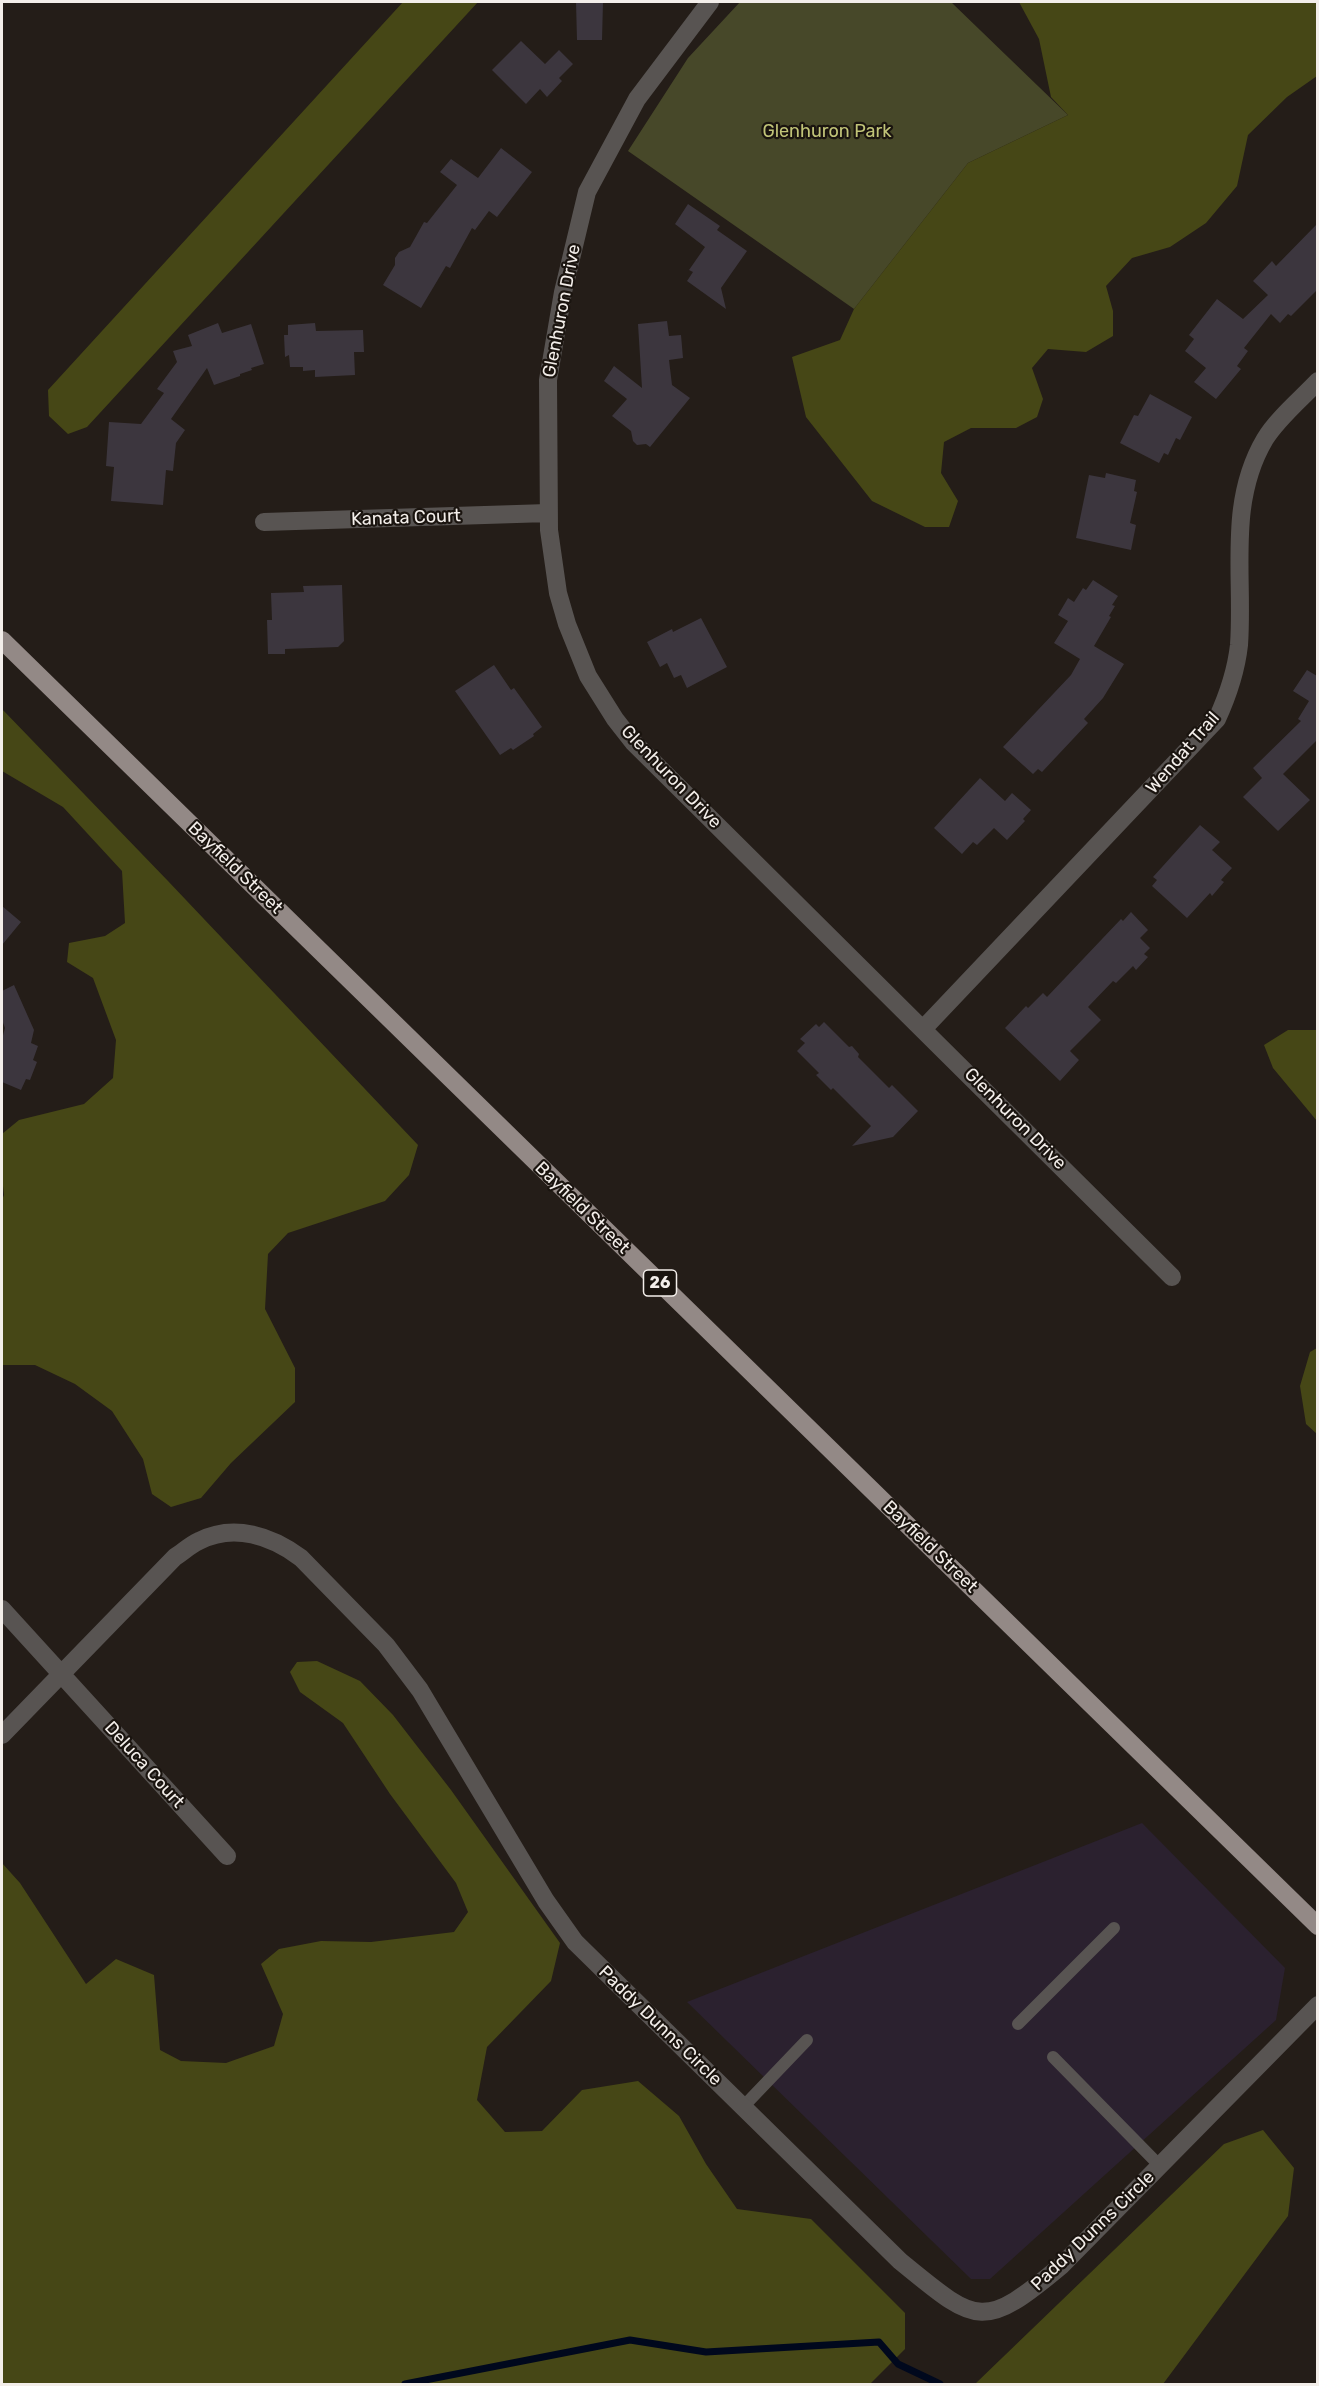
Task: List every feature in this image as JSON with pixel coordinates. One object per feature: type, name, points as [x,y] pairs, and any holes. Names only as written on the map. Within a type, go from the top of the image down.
[{"type":"main road","name":"Bayfield Street","points":[[2,640],[1317,1926]]},
{"type":"street","name":"Glenhuron Drive","points":[[710,2],[637,99],[587,192],[563,292],[548,380],[548,513],[552,562],[567,624],[588,676],[615,719],[633,742],[924,1028],[1172,1277]]},
{"type":"street","name":"Wendat Trail","points":[[924,1028],[1217,719],[1231,687],[1239,643],[1238,528],[1249,475],[1266,437],[1317,381]]},
{"type":"street","name":"Kanata Court","points":[[264,522],[548,513]]},
{"type":"street","name":"Paddy Dunns Circle","points":[[2,1735],[175,1557],[198,1541],[227,1533],[243,1533],[274,1541],[288,1548],[301,1558],[386,1645],[420,1690],[546,1901],[575,1942],[900,2260],[952,2303],[969,2311],[982,2313],[1004,2309],[1024,2297],[1062,2265],[1317,2005]]},
{"type":"street","points":[[2,1609],[62,1674]]},
{"type":"street","name":"Deluca Court","points":[[62,1674],[227,1856]]},
{"type":"lane","points":[[1018,2024],[1114,1928]]},
{"type":"lane","points":[[743,2107],[807,2040]]},
{"type":"lane","points":[[1053,2057],[1160,2166]]},
{"type":"shaded area","points":[[403,2],[478,2],[87,427],[68,434],[49,416],[48,390]]},
{"type":"shaded area","points":[[1019,2],[1317,2],[1317,76],[1287,97],[1248,135],[1237,186],[1206,223],[1170,247],[1132,258],[1106,286],[1113,311],[1113,336],[1086,352],[1048,349],[1032,368],[1043,399],[1037,417],[1016,428],[971,428],[944,442],[941,473],[958,501],[949,527],[925,527],[872,501],[806,417],[792,357],[840,340],[854,309],[968,163],[1068,115],[1051,97],[1039,39]]},
{"type":"shaded area","points":[[2,709],[418,1145],[409,1175],[385,1201],[288,1233],[268,1254],[265,1309],[295,1368],[295,1402],[231,1463],[201,1498],[171,1507],[152,1494],[143,1459],[112,1411],[75,1384],[35,1365],[2,1365],[2,1200],[4,1195],[2,1134],[19,1120],[84,1104],[113,1078],[116,1040],[93,978],[67,962],[69,943],[105,936],[125,923],[122,871],[63,807],[2,771]]},
{"type":"shaded area","points":[[1288,1030],[1317,1030],[1317,1121],[1273,1068],[1264,1045]]},
{"type":"shaded area","points":[[1317,1348],[1317,1434],[1306,1424],[1300,1386],[1310,1352]]},
{"type":"shaded area","points":[[317,1661],[360,1681],[393,1715],[451,1790],[560,1943],[551,1981],[487,2047],[477,2100],[505,2132],[542,2131],[582,2090],[638,2081],[679,2116],[706,2164],[737,2209],[811,2219],[905,2313],[905,2349],[870,2384],[2,2384],[2,1863],[20,1883],[86,1984],[116,1959],[154,1975],[160,2050],[181,2061],[226,2063],[274,2046],[283,2014],[261,1964],[279,1949],[321,1941],[371,1942],[454,1932],[468,1912],[456,1883],[390,1794],[343,1723],[300,1692],[290,1672],[297,1662]]},
{"type":"shaded area","points":[[1142,1823],[1285,1968],[1276,2020],[990,2279],[971,2279],[687,2002]]},
{"type":"shaded area","points":[[1263,2130],[1294,2168],[1288,2216],[1163,2384],[975,2384],[1224,2144]]},
{"type":"green space","name":"Glenhuron Park","points":[[740,2],[951,2],[1068,115],[968,163],[854,309],[628,151],[688,58]]},
{"type":"building","points":[[576,2],[603,2],[602,40],[577,40]]},
{"type":"building","points":[[521,41],[545,64],[559,50],[573,64],[559,78],[562,81],[547,97],[540,89],[526,104],[492,70]]},
{"type":"building","points":[[501,148],[532,172],[497,217],[489,211],[475,230],[472,228],[450,268],[446,266],[421,308],[383,285],[395,265],[395,258],[399,252],[410,247],[424,222],[427,223],[457,185],[440,172],[451,159],[478,178]]},
{"type":"building","points":[[688,204],[720,226],[717,230],[747,251],[721,288],[726,309],[687,281],[693,272],[689,270],[705,247],[675,224]]},
{"type":"building","points":[[1317,224],[1317,290],[1291,316],[1288,314],[1280,323],[1271,314],[1244,348],[1248,351],[1237,366],[1241,369],[1216,399],[1194,382],[1206,368],[1185,351],[1194,339],[1189,335],[1217,299],[1243,319],[1268,295],[1253,281],[1272,261],[1276,266]]},
{"type":"building","points":[[667,321],[669,336],[681,335],[683,358],[669,360],[672,385],[690,398],[650,447],[646,444],[637,445],[633,441],[631,431],[612,416],[627,399],[604,381],[614,366],[642,388],[638,324]]},
{"type":"building","points":[[218,323],[222,333],[251,324],[264,364],[214,385],[207,368],[171,419],[185,430],[176,443],[173,471],[166,470],[163,505],[111,501],[114,467],[106,466],[109,422],[141,424],[164,393],[157,389],[177,362],[173,351],[192,346],[188,335]]},
{"type":"building","points":[[315,323],[316,331],[363,330],[364,352],[354,352],[355,375],[315,377],[315,370],[303,371],[303,367],[290,367],[289,355],[285,357],[284,335],[288,335],[288,325]]},
{"type":"building","points":[[1150,394],[1192,417],[1180,440],[1176,438],[1168,455],[1164,453],[1159,463],[1120,443],[1134,415],[1138,416]]},
{"type":"building","points":[[1106,473],[1136,480],[1134,491],[1137,492],[1130,523],[1136,525],[1131,550],[1076,538],[1089,475],[1105,478]]},
{"type":"building","points":[[1093,580],[1118,596],[1112,605],[1115,606],[1109,616],[1111,617],[1094,646],[1124,664],[1103,698],[1084,719],[1088,723],[1042,772],[1038,769],[1033,774],[1003,747],[1071,675],[1080,659],[1054,643],[1068,621],[1058,615],[1068,598],[1074,602],[1083,588],[1086,590]]},
{"type":"building","points":[[342,585],[344,641],[338,647],[285,649],[285,654],[268,654],[267,620],[272,620],[271,593],[304,592],[303,586]]},
{"type":"building","points":[[701,618],[727,667],[687,688],[681,675],[674,678],[667,663],[660,667],[647,642]]},
{"type":"building","points":[[494,665],[511,690],[514,688],[542,727],[533,734],[534,736],[513,750],[511,748],[500,755],[455,691]]},
{"type":"building","points":[[1307,670],[1317,676],[1317,740],[1283,774],[1310,800],[1278,831],[1243,797],[1262,778],[1253,768],[1301,721],[1298,719],[1309,701],[1293,691]]},
{"type":"building","points":[[980,778],[1005,801],[1012,793],[1031,810],[1023,819],[1025,821],[1007,840],[994,828],[977,845],[973,842],[962,854],[934,828]]},
{"type":"building","points":[[1200,825],[1220,842],[1212,850],[1232,868],[1221,880],[1224,882],[1212,896],[1210,893],[1187,918],[1152,886],[1157,880],[1153,877]]},
{"type":"building","points":[[2,906],[21,922],[2,945]]},
{"type":"building","points":[[1131,912],[1148,930],[1140,938],[1150,948],[1144,954],[1148,957],[1136,970],[1133,966],[1116,983],[1113,981],[1088,1007],[1101,1020],[1070,1051],[1079,1060],[1060,1081],[1005,1028],[1026,1006],[1028,1008],[1043,993],[1047,997],[1121,919],[1123,921]]},
{"type":"building","points":[[14,985],[34,1030],[31,1043],[38,1046],[33,1060],[37,1062],[30,1080],[26,1079],[21,1090],[2,1082],[2,1039],[5,1028],[2,1020],[2,991]]},
{"type":"building","points":[[824,1022],[849,1047],[852,1046],[859,1054],[858,1057],[889,1088],[892,1085],[918,1111],[893,1137],[852,1146],[871,1126],[833,1088],[831,1090],[816,1075],[819,1073],[797,1051],[805,1043],[800,1039],[816,1024],[819,1027]]},
{"type":"waterway","points":[[405,2384],[630,2340],[706,2352],[879,2342],[898,2364],[940,2384]]}]
